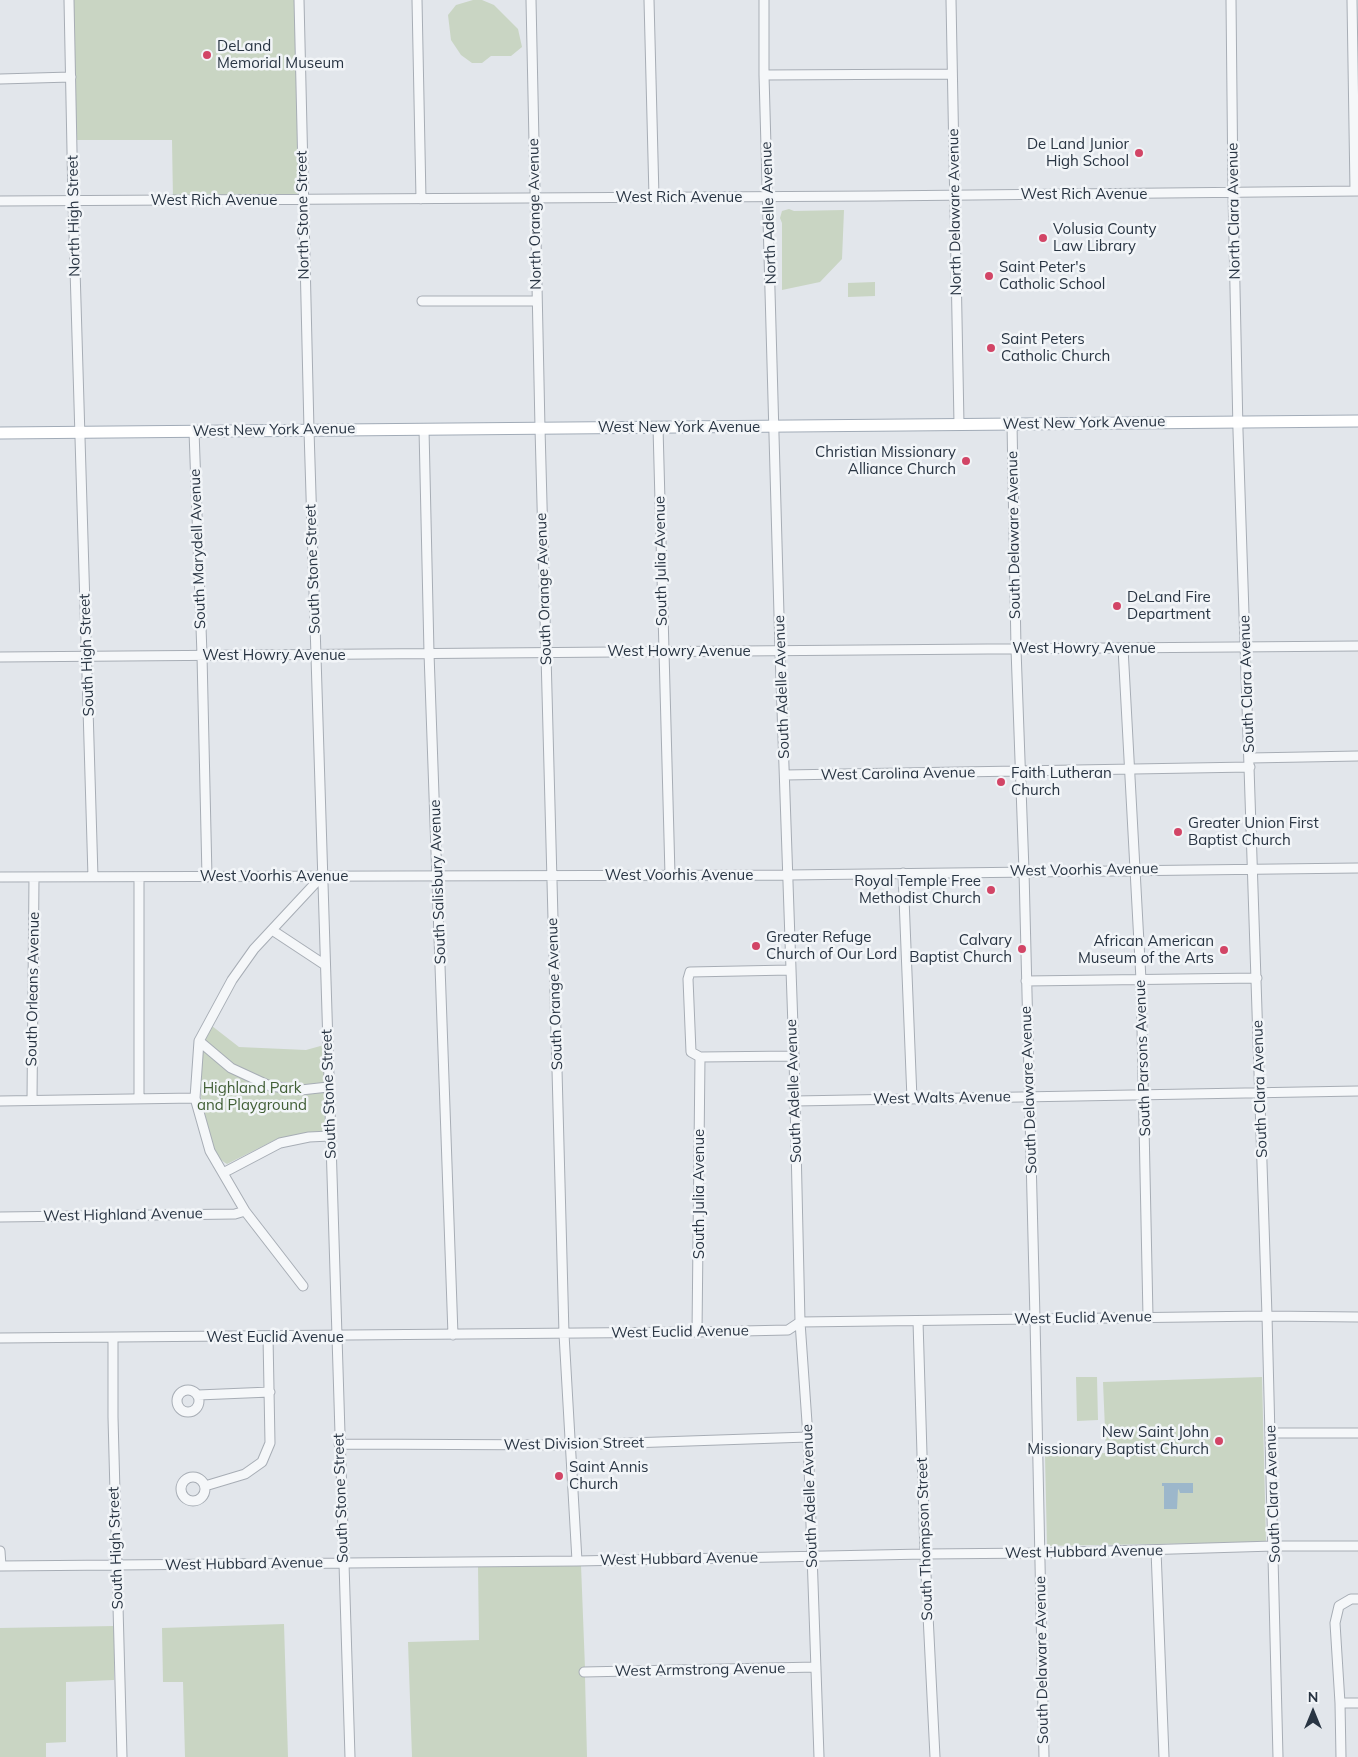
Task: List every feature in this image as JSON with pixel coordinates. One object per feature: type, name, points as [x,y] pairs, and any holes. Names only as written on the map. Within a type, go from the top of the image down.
[{"type":"main road","name":"West New York Avenue","points":[[0,433],[1358,421]]},
{"type":"street","name":"North High Street","points":[[69,0],[80,432]]},
{"type":"street","name":"North Stone Street","points":[[299,0],[309,430]]},
{"type":"street","points":[[417,0],[421,199]]},
{"type":"street","name":"North Orange Avenue","points":[[531,0],[540,428]]},
{"type":"street","points":[[649,0],[654,197]]},
{"type":"street","name":"North Adelle Avenue","points":[[764,0],[764,75],[774,426]]},
{"type":"street","name":"North Delaware Avenue","points":[[951,0],[959,424]]},
{"type":"street","name":"North Clara Avenue","points":[[1231,0],[1238,421]]},
{"type":"street","points":[[1352,0],[1355,43],[1357,191]]},
{"type":"street","points":[[764,75],[952,74]]},
{"type":"street","points":[[0,78],[72,77]]},
{"type":"street","name":"West Rich Avenue","points":[[0,201],[955,196],[1357,191]]},
{"type":"street","points":[[422,301],[537,301]]},
{"type":"street","name":"South Clara Avenue","points":[[1238,421],[1268,1316],[1278,1757]]},
{"type":"street","name":"South Delaware Avenue","points":[[1012,423],[1016,649],[1036,1319],[1044,1757]]},
{"type":"street","name":"South Adelle Avenue","points":[[774,426],[794,1056],[800,1322],[808,1437],[819,1757]]},
{"type":"street","name":"South Julia Avenue","points":[[658,427],[670,875]]},
{"type":"street","name":"South Orange Avenue","points":[[540,428],[564,1334],[577,1561]]},
{"type":"street","name":"South Salisbury Avenue","points":[[424,429],[429,654],[453,1335]]},
{"type":"street","name":"South Stone Street","points":[[309,430],[350,1757]]},
{"type":"street","name":"South Marydell Avenue","points":[[194,431],[207,877]]},
{"type":"street","name":"South High Street","points":[[80,432],[93,877]]},
{"type":"street","name":"West Howry Avenue","points":[[0,657],[1358,646]]},
{"type":"street","name":"South Parsons Avenue","points":[[1123,648],[1141,980],[1148,1318]]},
{"type":"street","points":[[1250,758],[1358,756]]},
{"type":"street","name":"West Carolina Avenue","points":[[785,776],[1250,767]]},
{"type":"street","name":"West Voorhis Avenue","points":[[0,877],[788,875],[1358,868]]},
{"type":"street","points":[[903,873],[912,1099]]},
{"type":"street","points":[[303,1286],[245,1211],[210,1151],[195,1098],[199,1041],[232,980],[254,949],[322,876]]},
{"type":"street","name":"South Orleans Avenue","points":[[32,1100],[34,877]]},
{"type":"street","points":[[139,877],[139,1099]]},
{"type":"street","points":[[272,930],[326,966]]},
{"type":"street","points":[[790,970],[690,972],[688,979],[691,1052],[700,1057],[794,1056]]},
{"type":"street","points":[[1026,982],[1257,978]]},
{"type":"street","points":[[199,1041],[231,1068],[270,1086],[302,1090],[328,1087]]},
{"type":"street","name":"South Julia Avenue","points":[[698,1332],[700,1057]]},
{"type":"street","name":"West Walts Avenue","points":[[795,1101],[1358,1090]]},
{"type":"street","points":[[0,1101],[195,1098]]},
{"type":"street","points":[[223,1173],[280,1143],[309,1137],[330,1136]]},
{"type":"street","name":"West Highland Avenue","points":[[0,1216],[235,1214],[245,1211]]},
{"type":"street","name":"West Euclid Avenue","points":[[0,1338],[698,1332],[788,1330],[800,1322],[1268,1316],[1358,1317]]},
{"type":"street","name":"South Thompson Street","points":[[918,1320],[925,1554],[935,1757]]},
{"type":"street","points":[[205,1486],[245,1474],[262,1462],[270,1443],[268,1336]]},
{"type":"street","name":"South High Street","points":[[113,1338],[116,1566],[122,1757]]},
{"type":"street","points":[[198,1395],[270,1392]]},
{"type":"street","points":[[1271,1433],[1358,1432]]},
{"type":"street","name":"West Division Street","points":[[339,1444],[570,1445],[808,1437]]},
{"type":"street","name":"West Hubbard Avenue","points":[[0,1566],[577,1561],[1040,1553],[1274,1546],[1358,1546]]},
{"type":"street","points":[[1156,1550],[1164,1757]]},
{"type":"street","points":[[0,1551],[0,1566]]},
{"type":"street","points":[[1341,1757],[1335,1623],[1339,1606],[1351,1599],[1358,1598]]},
{"type":"street","name":"West Armstrong Avenue","points":[[584,1672],[816,1667]]},
{"type":"street","points":[[1340,1703],[1358,1703]]},
{"type":"green space","points":[[69,0],[299,0],[303,199],[173,200],[172,140],[73,140]]},
{"type":"green space","points":[[473,0],[482,0],[494,5],[518,29],[522,47],[511,56],[491,56],[482,63],[472,63],[461,55],[451,40],[448,15],[456,5]]},
{"type":"green space","points":[[789,209],[794,211],[844,210],[842,259],[820,282],[782,290],[782,223],[780,218],[782,211]]},
{"type":"green space","points":[[875,282],[875,296],[848,297],[848,283]]},
{"type":"green space","name":"Highland Park and Playground","points":[[212,1026],[239,1047],[306,1050],[324,1045],[325,1131],[277,1139],[227,1164],[217,1155],[210,1142],[205,1125],[201,1087],[202,1053]]},
{"type":"green space","points":[[1076,1377],[1097,1377],[1098,1420],[1077,1421]]},
{"type":"green space","points":[[1262,1377],[1266,1542],[1047,1546],[1045,1456],[1106,1453],[1103,1382]]},
{"type":"green space","points":[[581,1565],[585,1668],[580,1668],[580,1676],[585,1677],[587,1757],[412,1757],[408,1642],[479,1640],[478,1566]]},
{"type":"green space","points":[[284,1624],[288,1757],[185,1757],[183,1682],[163,1682],[162,1628]]},
{"type":"green space","points":[[114,1626],[114,1680],[66,1682],[66,1742],[46,1743],[46,1757],[0,1757],[0,1628]]},
{"type":"water","points":[[1162,1483],[1193,1483],[1193,1493],[1180,1493],[1178,1489],[1177,1509],[1164,1509],[1164,1486],[1162,1486]]},
{"type":"place","name":"DeLand Memorial Museum","points":[[207,55]]},
{"type":"place","name":"De Land Junior High School","points":[[1139,153]]},
{"type":"place","name":"Volusia County Law Library","points":[[1043,238]]},
{"type":"place","name":"Saint Peter's Catholic School","points":[[989,276]]},
{"type":"place","name":"Saint Peters Catholic Church","points":[[991,348]]},
{"type":"place","name":"Christian Missionary Alliance Church","points":[[966,461]]},
{"type":"place","name":"DeLand Fire Department","points":[[1117,606]]},
{"type":"place","name":"Faith Lutheran Church","points":[[1001,782]]},
{"type":"place","name":"Greater Union First Baptist Church","points":[[1178,832]]},
{"type":"place","name":"Royal Temple Free Methodist Church","points":[[991,890]]},
{"type":"place","name":"Greater Refuge Church of Our Lord","points":[[756,946]]},
{"type":"place","name":"Calvary Baptist Church","points":[[1022,949]]},
{"type":"place","name":"African American Museum of the Arts","points":[[1224,950]]},
{"type":"place","name":"New Saint John Missionary Baptist Church","points":[[1219,1441]]},
{"type":"place","name":"Saint Annis Church","points":[[559,1476]]}]
